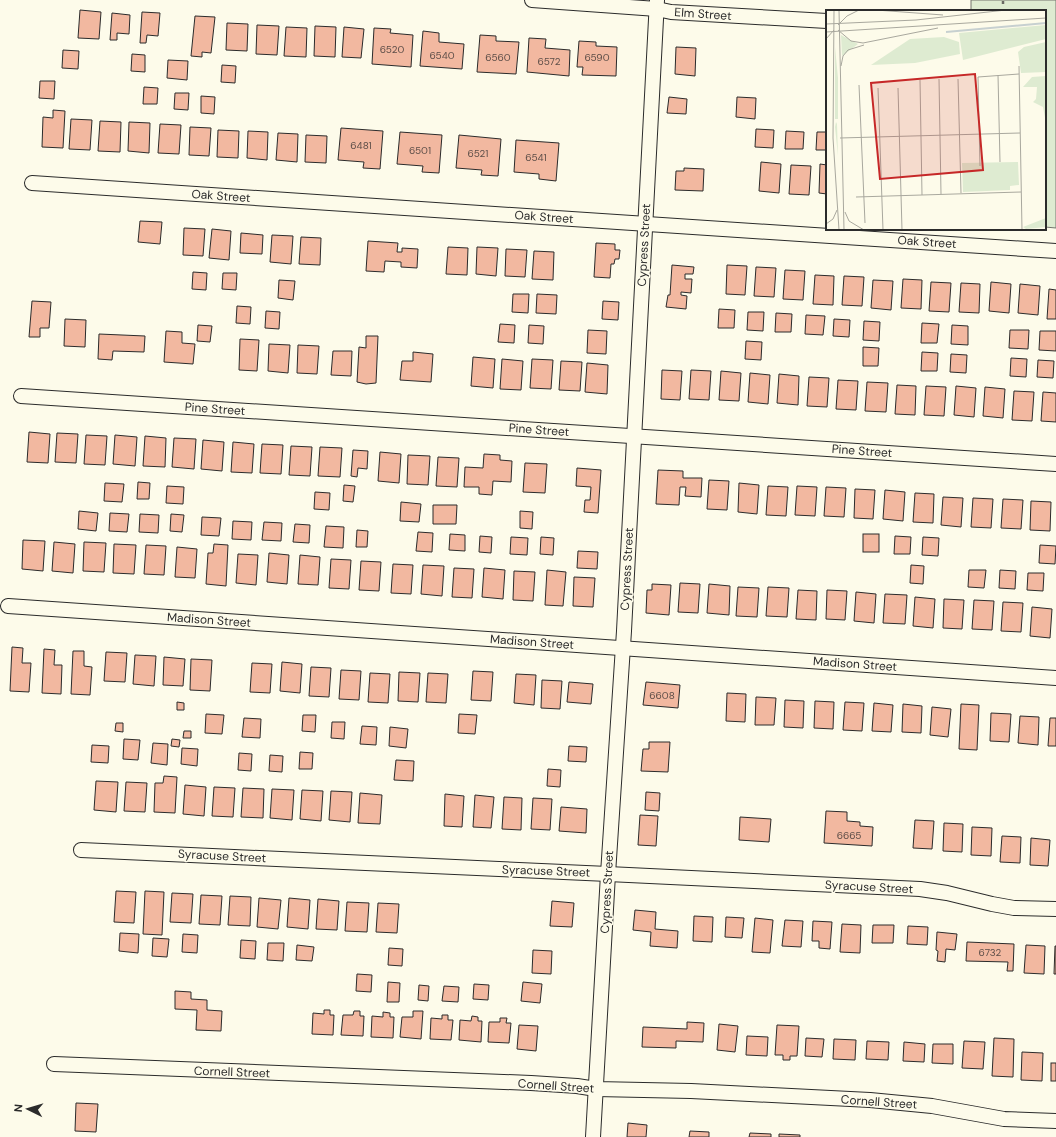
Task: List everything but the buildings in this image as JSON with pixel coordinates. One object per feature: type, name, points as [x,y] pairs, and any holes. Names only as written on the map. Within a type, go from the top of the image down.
[{"type":"street","name":"Elm Street","points":[[532,0],[657,5],[671,12],[826,21]]},
{"type":"street","name":"Cypress Street","points":[[593,1137],[623,649],[657,5]]},
{"type":"street","name":"Oak Street","points":[[32,183],[1056,251]]},
{"type":"street","name":"Pine Street","points":[[21,396],[1056,464]]},
{"type":"street","name":"Madison Street","points":[[8,606],[1056,678]]},
{"type":"street","name":"Syracuse Street","points":[[81,850],[920,890],[947,893],[1014,908],[1056,909]]},
{"type":"street","name":"Cornell Street","points":[[54,1064],[531,1083],[596,1089],[691,1091],[870,1100],[932,1106],[1004,1119],[1056,1121]]},
{"type":"green space","points":[[971,0],[1056,0],[1056,228],[1046,227],[1046,10],[971,10]]}]
